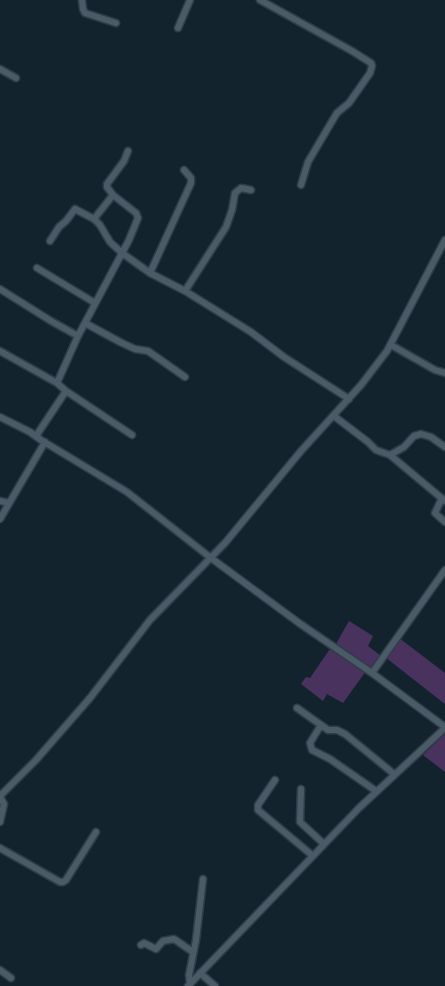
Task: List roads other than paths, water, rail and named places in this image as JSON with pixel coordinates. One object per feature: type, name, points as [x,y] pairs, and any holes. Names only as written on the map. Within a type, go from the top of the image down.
[{"type":"street","points":[[82,0],[85,12],[116,23]]},
{"type":"street","points":[[178,28],[190,0]]},
{"type":"street","points":[[260,0],[352,51],[371,63],[372,66],[370,73],[346,108],[337,113],[328,128],[308,162],[301,185]]},
{"type":"street","points":[[0,69],[16,78]]},
{"type":"street","points":[[57,383],[78,336],[136,226],[138,215],[112,195],[107,187],[107,184],[124,161],[128,151]]},
{"type":"street","points":[[150,273],[191,183],[191,178],[184,170]]},
{"type":"street","points":[[185,291],[226,227],[235,193],[241,188],[251,190]]},
{"type":"street","points":[[94,219],[112,195]]},
{"type":"street","points":[[50,241],[59,227],[66,222],[75,209],[94,219],[110,242],[150,273],[185,291],[251,332],[284,357],[349,399]]},
{"type":"street","points":[[0,822],[4,804],[0,797],[36,760],[90,698],[157,612],[238,528],[301,451],[371,372],[391,345],[442,252],[445,240]]},
{"type":"street","points":[[37,268],[96,303]]},
{"type":"street","points":[[0,288],[78,336]]},
{"type":"street","points":[[85,323],[135,349],[148,351],[185,377]]},
{"type":"street","points":[[391,345],[434,370],[445,373]]},
{"type":"street","points":[[0,351],[57,383],[132,435]]},
{"type":"street","points":[[36,436],[66,391]]},
{"type":"street","points":[[0,416],[127,492],[210,558],[372,673],[445,728],[376,791],[189,985]]},
{"type":"street","points":[[334,416],[376,450],[390,455],[444,499],[435,513],[445,522]]},
{"type":"street","points":[[390,455],[404,447],[414,436],[421,434],[431,437],[445,447]]},
{"type":"street","points":[[0,519],[45,442]]},
{"type":"street","points":[[0,501],[9,503]]},
{"type":"street","points":[[372,673],[445,570]]},
{"type":"street","points":[[297,708],[328,730],[337,730],[345,734],[394,774]]},
{"type":"street","points":[[321,724],[310,743],[312,750],[330,758],[376,791]]},
{"type":"street","points":[[275,780],[258,805],[258,810],[313,856]]},
{"type":"street","points":[[301,789],[300,822],[324,844]]},
{"type":"street","points":[[0,848],[60,882],[66,880],[96,832]]},
{"type":"street","points":[[189,985],[203,879]]},
{"type":"street","points":[[141,945],[144,943],[156,948],[163,941],[174,939],[193,952]]},
{"type":"street","points":[[0,970],[11,978]]},
{"type":"street","points":[[200,973],[215,986]]}]
